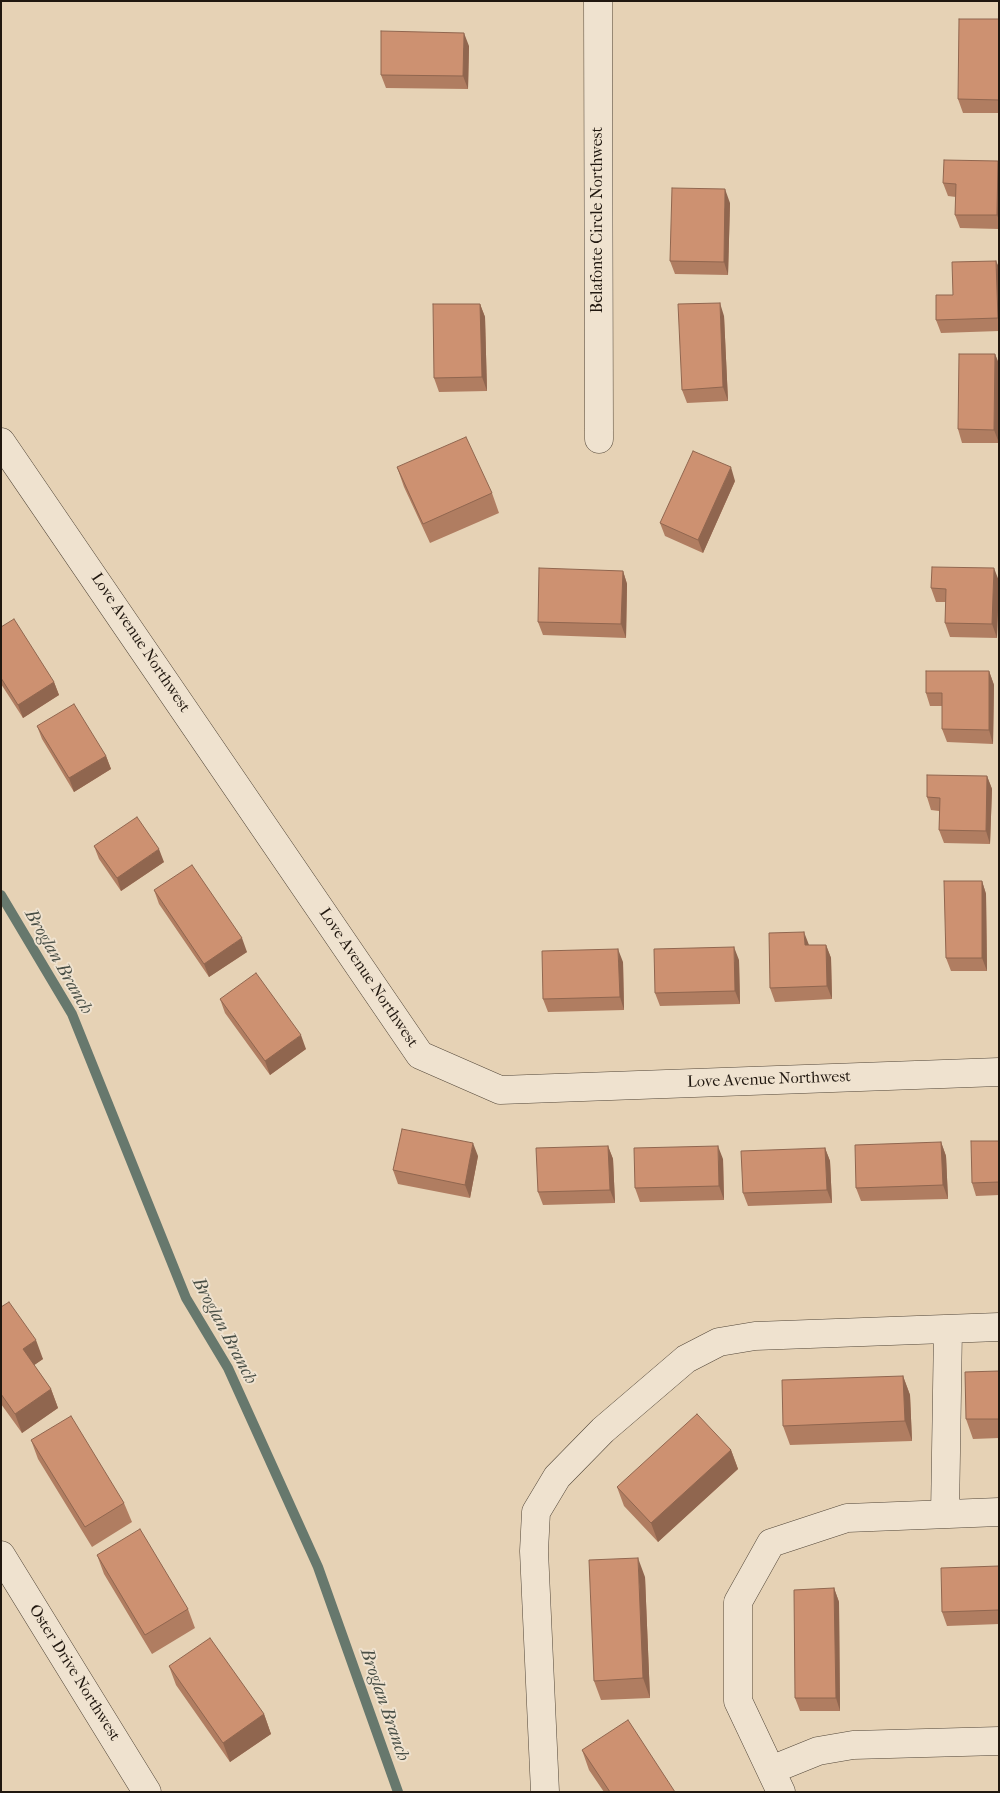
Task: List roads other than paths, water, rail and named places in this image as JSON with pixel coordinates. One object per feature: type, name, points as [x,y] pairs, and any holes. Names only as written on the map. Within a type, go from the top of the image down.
[{"type":"street","name":"Belafonte Circle Northwest","points":[[598,1],[598,440]]},
{"type":"street","name":"Love Avenue Northwest","points":[[1,442],[314,897],[420,1055],[500,1090],[999,1072]]},
{"type":"street","points":[[545,1792],[534,1551],[536,1512],[558,1477],[603,1430],[686,1359],[719,1342],[755,1336],[999,1327]]},
{"type":"street","points":[[945,1514],[948,1329]]},
{"type":"street","points":[[999,1512],[847,1518],[771,1543],[738,1602],[738,1701],[776,1781],[818,1751],[853,1745],[999,1741]]},
{"type":"street","name":"Oster Drive Northwest","points":[[1,1555],[147,1792]]},
{"type":"waterway","name":"Broglan Branch","points":[[1,895],[72,1014],[186,1298],[228,1368],[318,1567],[398,1792]]}]
